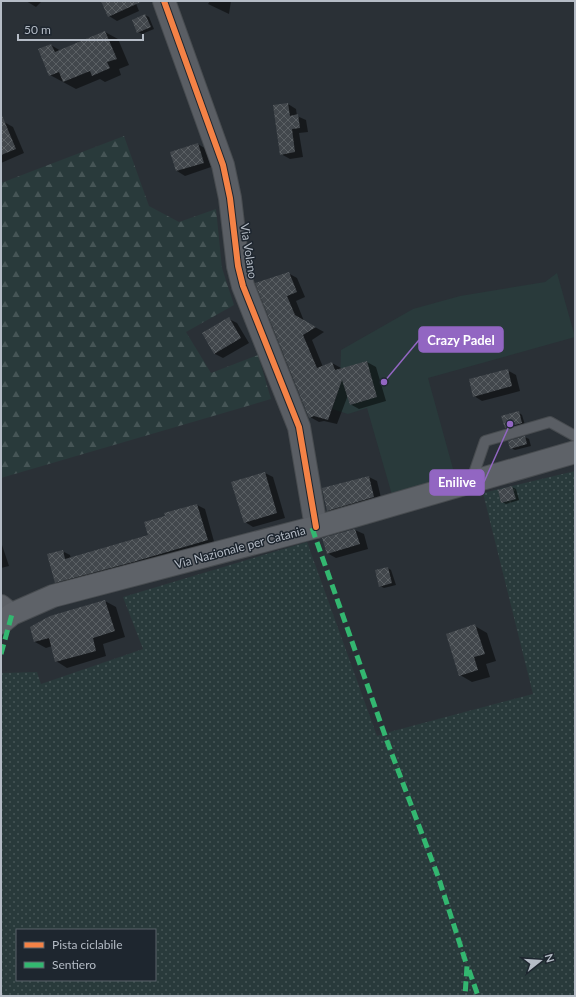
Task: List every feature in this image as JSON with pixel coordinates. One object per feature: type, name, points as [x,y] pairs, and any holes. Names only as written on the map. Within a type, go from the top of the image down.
[{"type":"main road","name":"Via Nazionale per Catania","points":[[5,614],[53,596],[316,527],[575,452]]},
{"type":"street","name":"Via Volano","points":[[164,1],[223,165],[230,198],[238,266],[243,286],[299,427],[316,527]]},
{"type":"lane","points":[[470,482],[485,441],[550,422],[575,436]]},
{"type":"green space","points":[[124,136],[149,206],[179,222],[216,209],[222,268],[234,305],[186,332],[211,373],[258,355],[271,399],[1,478],[1,183]]},
{"type":"green space","points":[[557,273],[575,337],[428,378],[455,476],[392,495],[367,408],[348,414],[332,409],[340,386],[341,350],[413,309],[460,296],[545,282]]},
{"type":"green space","points":[[575,471],[575,996],[1,996],[1,673],[37,672],[41,684],[143,649],[123,597],[307,542],[377,736],[533,694],[483,493]]},
{"type":"building","points":[[101,1],[143,1],[108,17]]},
{"type":"building","points":[[145,14],[151,27],[137,33],[132,20]]},
{"type":"building","points":[[105,31],[117,59],[107,62],[110,68],[92,76],[90,71],[63,82],[59,72],[49,76],[38,49],[51,44],[55,52]]},
{"type":"building","points":[[288,103],[290,116],[298,114],[300,128],[292,129],[295,152],[280,155],[273,105]]},
{"type":"building","points":[[1,113],[16,149],[1,155]]},
{"type":"building","points":[[198,143],[204,163],[176,171],[170,152]]},
{"type":"building","points":[[289,272],[297,292],[287,296],[295,315],[316,327],[303,335],[317,368],[332,362],[335,370],[367,361],[377,397],[350,405],[342,380],[328,420],[314,416],[309,418],[255,283]]},
{"type":"building","points":[[229,317],[241,338],[214,354],[202,333]]},
{"type":"building","points":[[508,369],[512,386],[473,397],[469,379]]},
{"type":"building","points":[[519,411],[522,423],[505,428],[501,416]]},
{"type":"building","points":[[525,436],[527,444],[510,449],[508,441]]},
{"type":"building","points":[[265,472],[277,513],[244,523],[231,482]]},
{"type":"building","points":[[369,476],[374,497],[327,511],[322,488]]},
{"type":"building","points":[[512,486],[516,499],[501,503],[498,490]]},
{"type":"building","points":[[197,504],[208,540],[55,583],[47,554],[63,550],[65,559],[148,535],[144,522],[165,516],[164,513]]},
{"type":"building","points":[[355,529],[360,544],[327,554],[322,538]]},
{"type":"building","points":[[388,567],[392,583],[379,587],[375,570]]},
{"type":"building","points":[[105,600],[115,631],[93,638],[96,651],[55,662],[49,638],[34,642],[30,627],[50,616]]},
{"type":"building","points":[[475,624],[485,654],[474,657],[478,670],[459,676],[446,634]]},
{"type":"marked path","points":[[312,528],[387,741],[439,879],[467,966],[465,996]]},
{"type":"marked path","points":[[1,654],[12,614]]},
{"type":"marked path","points":[[469,970],[478,996]]},
{"type":"cycle path","points":[[164,1],[223,165],[230,198],[238,266],[243,286],[299,427],[316,527]]},
{"type":"place","name":"Crazy Padel","points":[[384,382]]},
{"type":"place","name":"Enilive","points":[[510,424]]}]
